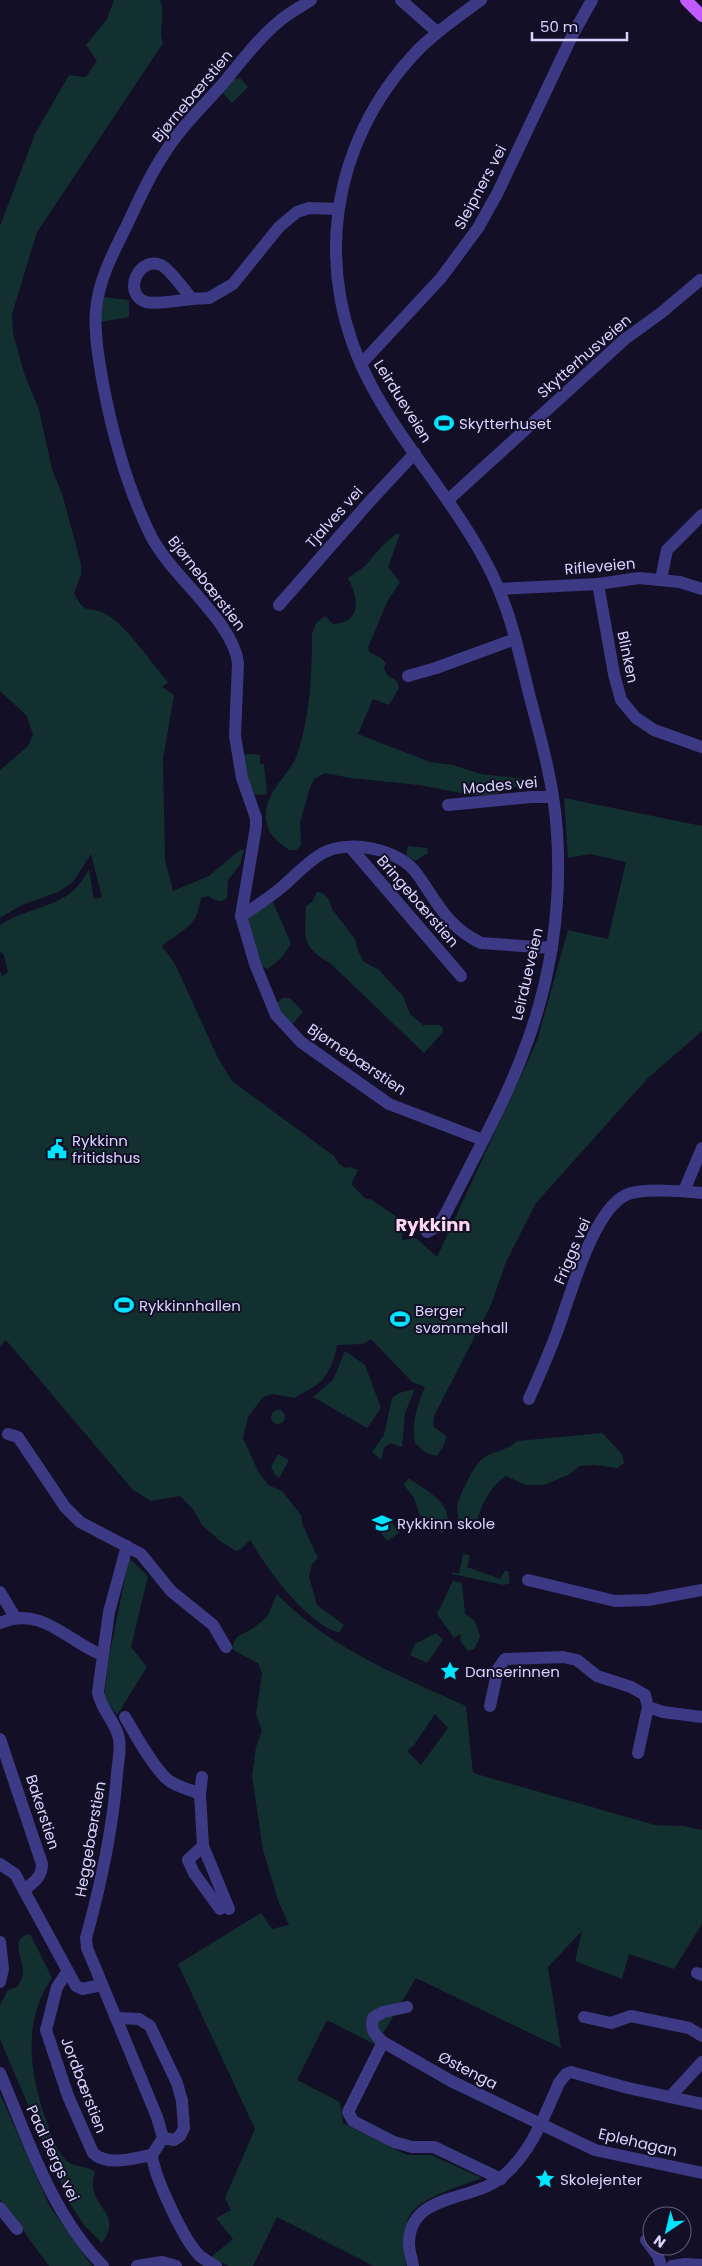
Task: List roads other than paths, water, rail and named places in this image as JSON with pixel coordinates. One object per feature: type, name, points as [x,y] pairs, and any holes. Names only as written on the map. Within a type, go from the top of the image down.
[{"type":"main road","points":[[686,0],[702,16]]},
{"type":"street","name":"Bjørnebærstien","points":[[312,0],[281,20],[262,39],[167,148],[121,238],[101,286],[96,309],[98,354],[119,452],[131,491],[152,538],[170,565],[220,624],[233,642],[237,652],[235,736],[242,778],[256,818],[241,916],[255,964],[269,1002],[276,1015],[301,1042],[389,1104],[482,1140]]},
{"type":"street","points":[[401,0],[437,32]]},
{"type":"street","name":"Leirdueveien","points":[[427,1232],[434,1230],[442,1220],[482,1140],[522,1056],[540,1002],[552,948],[558,881],[557,832],[546,757],[515,639],[499,589],[448,500],[382,404],[361,364],[347,329],[340,299],[336,258],[337,209],[353,151],[373,110],[406,64],[437,32],[481,0]]},
{"type":"street","name":"Sleipners vei","points":[[361,364],[441,278],[478,228],[497,194],[573,34],[592,0]]},
{"type":"street","points":[[192,299],[209,298],[233,284],[279,227],[297,212],[309,208],[337,209]]},
{"type":"street","name":"Skytterhusveien","points":[[448,500],[625,339],[661,313],[700,280]]},
{"type":"street","name":"Tjalves vei","points":[[280,606],[372,498],[415,453]]},
{"type":"street","points":[[661,579],[668,550],[702,515]]},
{"type":"street","name":"Rifleveien","points":[[499,589],[598,584],[639,578],[680,582],[702,589]]},
{"type":"street","name":"Blinken","points":[[598,584],[614,674],[621,700],[636,718],[654,730],[702,747]]},
{"type":"street","points":[[408,676],[436,668],[515,639]]},
{"type":"street","name":"Modes vei","points":[[448,805],[531,797],[553,797]]},
{"type":"street","name":"Bringebærstien","points":[[351,848],[460,976]]},
{"type":"street","name":"Bringebærstien","points":[[241,916],[279,889],[324,852],[351,848],[374,849],[400,857],[416,871],[454,927],[471,938],[481,943],[552,948]]},
{"type":"street","points":[[684,1191],[702,1148]]},
{"type":"street","name":"Friggs vei","points":[[529,1399],[557,1334],[588,1246],[606,1214],[619,1200],[635,1192],[702,1192]]},
{"type":"street","points":[[8,1434],[18,1437],[65,1507],[80,1522],[141,1554],[171,1591],[213,1625],[226,1646]]},
{"type":"street","name":"Heggebærstien","points":[[127,1546],[109,1612],[98,1692],[100,1704],[117,1729],[120,1741],[115,1804],[104,1868],[86,1938],[87,1948],[157,2117],[163,2138]]},
{"type":"street","points":[[528,1580],[615,1601],[648,1600],[702,1590]]},
{"type":"street","points":[[0,1592],[15,1617]]},
{"type":"street","points":[[0,1623],[15,1617],[43,1622],[58,1628],[88,1649],[102,1655]]},
{"type":"street","points":[[490,1706],[498,1669],[505,1659],[563,1657],[577,1660],[597,1676],[630,1687],[645,1695],[648,1707],[638,1753]]},
{"type":"street","points":[[648,1707],[663,1712],[702,1717]]},
{"type":"street","points":[[125,1717],[142,1746],[164,1776],[171,1782],[200,1794]]},
{"type":"street","name":"Bakerstien","points":[[0,1739],[42,1864],[42,1871],[36,1882],[24,1890]]},
{"type":"street","points":[[120,1741],[142,1746]]},
{"type":"street","points":[[202,1777],[200,1794],[203,1846],[225,1909],[194,1873],[188,1860],[203,1846]]},
{"type":"street","points":[[0,1864],[15,1874],[76,1986],[82,1989],[102,1985]]},
{"type":"street","points":[[0,1942],[3,1969],[0,1982]]},
{"type":"street","name":"Jordbærstien","points":[[67,1972],[57,1988],[46,2030],[68,2096],[94,2153],[102,2159],[110,2160],[152,2155]]},
{"type":"street","points":[[407,2007],[383,2012],[373,2018],[371,2026],[374,2034],[383,2042],[348,2112],[353,2121],[394,2142],[412,2147],[434,2147],[501,2179]]},
{"type":"street","points":[[584,2016],[611,2023],[631,2016],[689,2028],[702,2036]]},
{"type":"street","points":[[117,2018],[139,2019],[150,2026],[177,2083],[182,2101],[184,2128],[180,2136],[174,2140],[163,2138],[152,2155],[154,2170],[185,2233],[207,2265]]},
{"type":"street","name":"Østenga","points":[[383,2042],[451,2082],[541,2123]]},
{"type":"street","points":[[670,2097],[702,2062]]},
{"type":"street","points":[[413,2266],[409,2243],[412,2229],[422,2212],[433,2204],[473,2192],[501,2179],[524,2156],[559,2083],[566,2074],[571,2072],[702,2104]]},
{"type":"street","name":"Paal Bergs vei","points":[[0,2073],[53,2197],[85,2246],[103,2266]]},
{"type":"street","name":"Eplehagan","points":[[541,2123],[595,2150],[702,2173]]},
{"type":"street","points":[[0,2208],[17,2229]]},
{"type":"street","points":[[137,2266],[152,2262],[162,2262],[176,2266]]},
{"type":"street","points":[[672,2266],[685,2264],[702,2265]]},
{"type":"place","name":"Skytterhuset","points":[[444,423]]},
{"type":"place","name":"Rykkinn fritidshus","points":[[57,1149]]},
{"type":"place","name":"Rykkinnhallen","points":[[124,1305]]},
{"type":"place","name":"Berger svømmehall","points":[[400,1319]]},
{"type":"place","name":"Rykkinn skole","points":[[382,1523]]},
{"type":"place","name":"Danserinnen","points":[[450,1671]]},
{"type":"place","name":"Skolejenter","points":[[545,2179]]},
{"type":"district","name":"Rykkinn","points":[[433,1224]]}]
